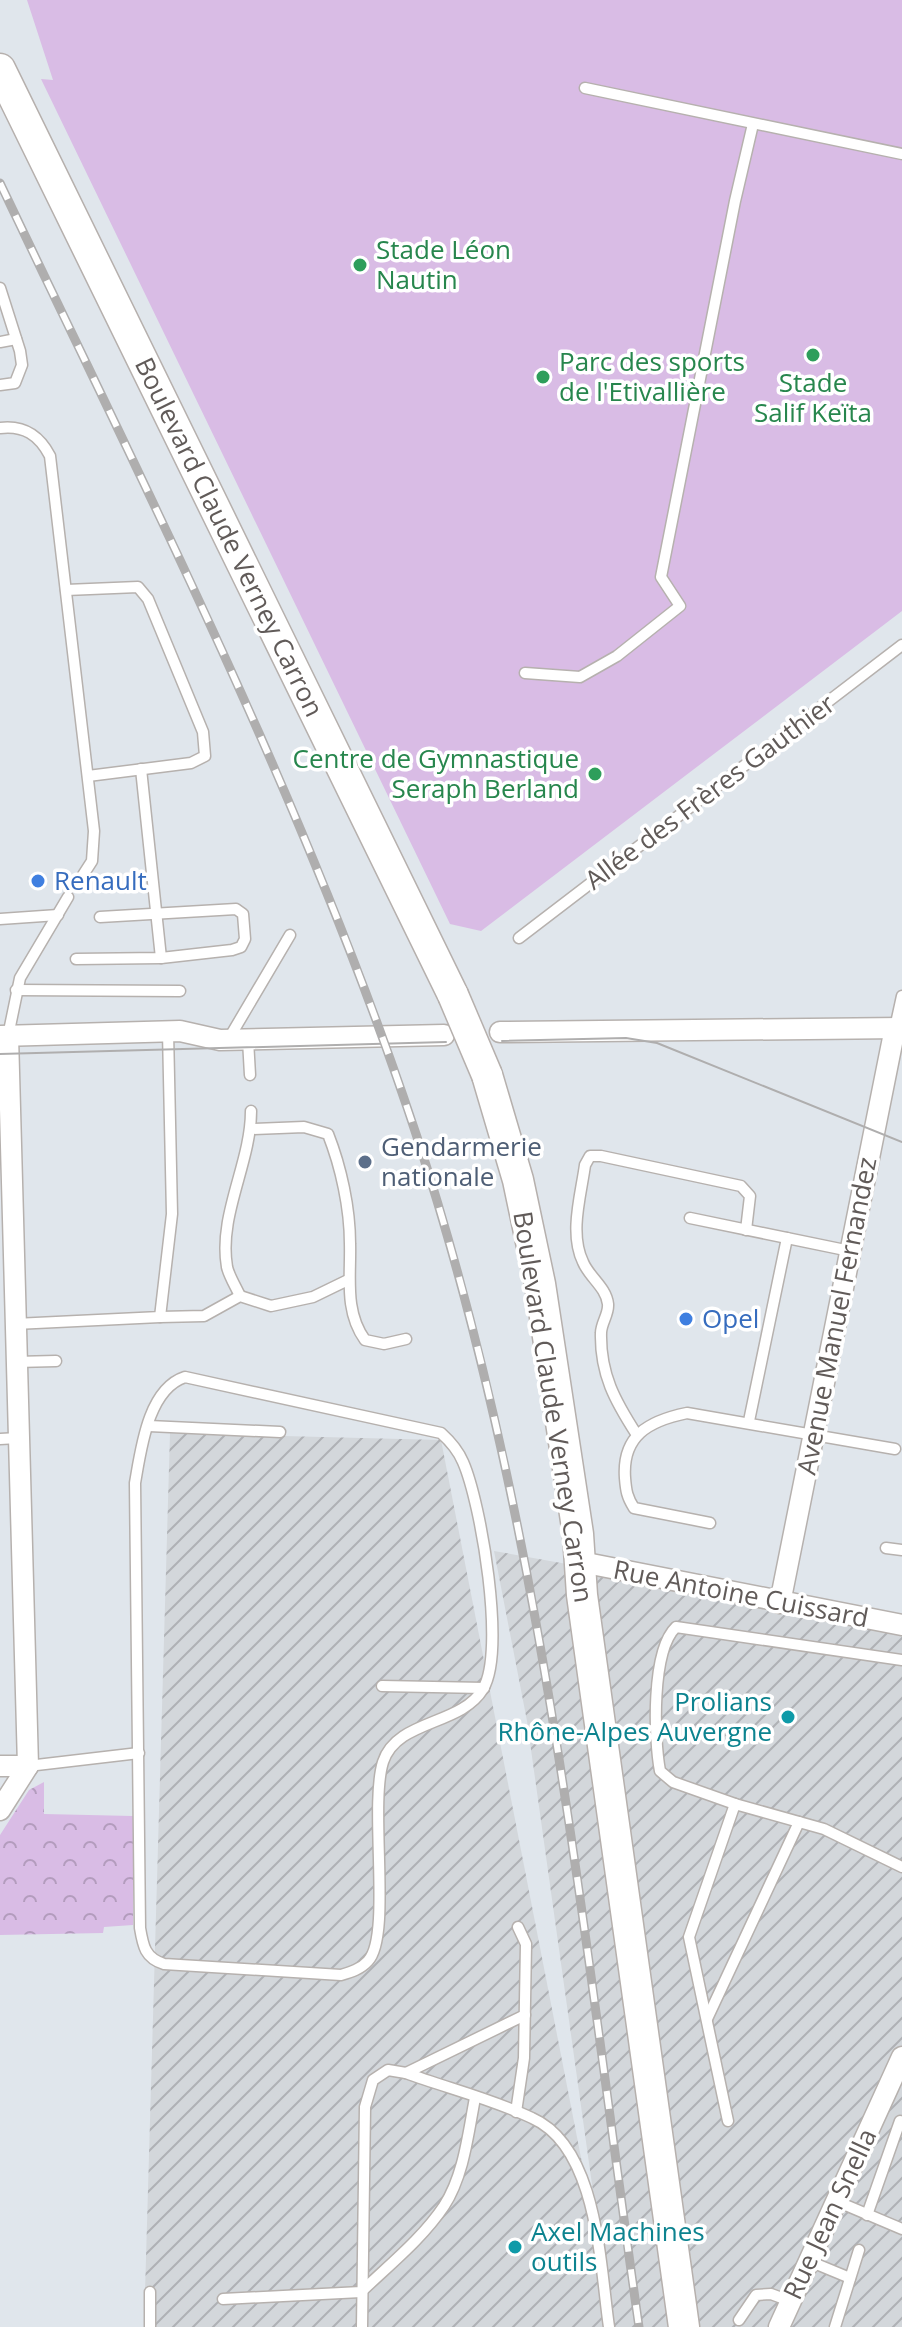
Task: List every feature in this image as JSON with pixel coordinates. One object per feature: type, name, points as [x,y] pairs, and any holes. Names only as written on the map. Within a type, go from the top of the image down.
[{"type":"main road","name":"Boulevard Claude Verney Carron","points":[[0,69],[453,995],[487,1075],[518,1180],[540,1284],[581,1562],[586,1626],[684,2327]]},
{"type":"street","points":[[500,1032],[899,1028]]},
{"type":"street","name":"Avenue Manuel Fernandez","points":[[780,1603],[850,1251],[899,1028]]},
{"type":"street","points":[[0,1810],[28,1766],[9,1438],[16,1362],[4,1036],[168,1032],[232,1040],[444,1035]]},
{"type":"street","name":"Rue Antoine Cuissard","points":[[581,1562],[902,1625]]},
{"type":"street","points":[[0,1766],[28,1766]]},
{"type":"street","name":"Rue Jean Snella","points":[[779,2327],[877,2112],[895,2092],[902,2057]]},
{"type":"lane","points":[[585,88],[902,154]]},
{"type":"lane","points":[[525,673],[580,677],[617,656],[680,606],[661,577],[753,124]]},
{"type":"lane","points":[[0,288],[22,365],[15,383],[0,385]]},
{"type":"lane","points":[[0,342],[16,339]]},
{"type":"lane","points":[[0,428],[29,432],[42,441],[50,456],[94,831],[92,861],[83,875]]},
{"type":"lane","points":[[66,590],[138,587],[148,599],[203,732],[205,756],[191,763],[88,776]]},
{"type":"lane","name":"Allée des Frères Gauthier","points":[[519,938],[902,645]]},
{"type":"lane","points":[[141,769],[161,958]]},
{"type":"lane","points":[[4,1036],[16,990],[32,954],[68,897]]},
{"type":"lane","points":[[76,959],[161,958],[241,947],[245,939],[243,914],[227,908],[157,916],[100,917]]},
{"type":"lane","points":[[0,919],[58,915]]},
{"type":"lane","points":[[250,1075],[232,1040],[290,935]]},
{"type":"lane","points":[[16,990],[180,991]]},
{"type":"lane","points":[[899,1028],[902,996]]},
{"type":"lane","points":[[160,1317],[172,1214],[168,1032]]},
{"type":"lane","points":[[240,1296],[228,1268],[226,1231],[251,1129],[251,1111]]},
{"type":"lane","points":[[251,1129],[304,1127],[328,1134],[339,1161],[350,1242],[348,1280],[355,1326],[365,1340],[384,1344],[406,1339]]},
{"type":"lane","points":[[637,1435],[612,1397],[602,1367],[600,1328],[608,1303],[604,1291],[581,1261],[578,1243],[585,1165],[590,1156],[601,1156],[741,1186],[750,1196],[746,1230]]},
{"type":"lane","points":[[690,1218],[850,1251]]},
{"type":"lane","points":[[749,1421],[787,1238]]},
{"type":"lane","points":[[15,1324],[204,1316],[240,1296],[271,1306],[313,1297],[348,1280]]},
{"type":"lane","points":[[16,1362],[56,1361]]},
{"type":"lane","points":[[185,1377],[441,1433],[453,1443],[463,1463],[489,1567],[490,1669],[484,1688],[469,1707],[401,1738],[389,1748],[377,1786],[379,1925],[370,1960],[354,1971],[341,1975],[152,1960],[144,1947],[140,1928],[135,1483],[149,1426],[161,1396],[172,1382],[185,1377]]},
{"type":"lane","points":[[710,1523],[634,1508],[627,1497],[624,1462],[630,1442],[637,1435],[672,1416],[687,1413],[749,1421],[895,1449]]},
{"type":"lane","points":[[149,1426],[280,1432]]},
{"type":"lane","points":[[886,1548],[902,1550]]},
{"type":"lane","points":[[902,1660],[676,1627],[665,1643],[657,1691],[660,1771],[673,1782],[735,1804],[824,1829],[902,1867]]},
{"type":"lane","points":[[382,1686],[484,1688]]},
{"type":"lane","points":[[28,1766],[139,1753]]},
{"type":"lane","points":[[728,2121],[689,1937],[735,1804]]},
{"type":"lane","points":[[706,2020],[799,1822]]},
{"type":"lane","points":[[516,2112],[524,2058],[526,1944],[518,1927]]},
{"type":"lane","points":[[406,2073],[525,2015]]},
{"type":"lane","points":[[362,2327],[368,2092],[373,2080],[388,2070],[406,2073],[536,2119],[564,2145],[578,2166],[589,2194],[609,2327]]},
{"type":"lane","points":[[223,2299],[361,2292],[420,2235],[445,2205],[464,2159],[475,2098]]},
{"type":"lane","points":[[867,2215],[901,2122],[877,2112]]},
{"type":"lane","points":[[836,2201],[902,2229]]},
{"type":"lane","points":[[835,2327],[859,2250]]},
{"type":"lane","points":[[809,2261],[850,2278]]},
{"type":"lane","points":[[150,2292],[150,2327]]},
{"type":"lane","points":[[739,2320],[756,2295],[771,2294],[790,2301]]},
{"type":"shaded area","points":[[170,1433],[441,1440],[584,2173],[607,2327],[144,2327]]},
{"type":"shaded area","points":[[494,1551],[902,1624],[902,2327],[612,2327],[527,1721]]},
{"type":"green space","name":"Parc des sports de l'Etivallière","points":[[27,0],[902,0],[902,611],[481,931],[450,924],[41,79],[53,80]]},
{"type":"green space","points":[[44,1782],[44,1814],[133,1816],[133,1925],[104,1927],[103,1933],[0,1935],[0,1835],[29,1790]]},
{"type":"tram line","points":[[502,1041],[626,1038],[657,1043],[902,1142]]},
{"type":"tram line","points":[[0,1054],[446,1042]]},
{"type":"railway","points":[[0,183],[224,654],[327,893],[417,1137],[460,1282],[497,1429],[528,1578],[577,1877],[639,2327]]},
{"type":"place","name":"Stade Léon Nautin","points":[[360,265]]},
{"type":"place","name":"Stade Salif Keïta","points":[[813,355]]},
{"type":"place","name":"Parc des sports de l'Etivallière","points":[[543,377]]},
{"type":"place","name":"Centre de Gymnastique Seraph Berland","points":[[595,774]]},
{"type":"place","name":"Renault","points":[[38,881]]},
{"type":"place","name":"Gendarmerie nationale","points":[[365,1162]]},
{"type":"place","name":"Opel","points":[[686,1319]]},
{"type":"place","name":"Prolians Rhône-Alpes Auvergne","points":[[788,1717]]},
{"type":"place","name":"Axel Machines outils","points":[[515,2247]]}]
